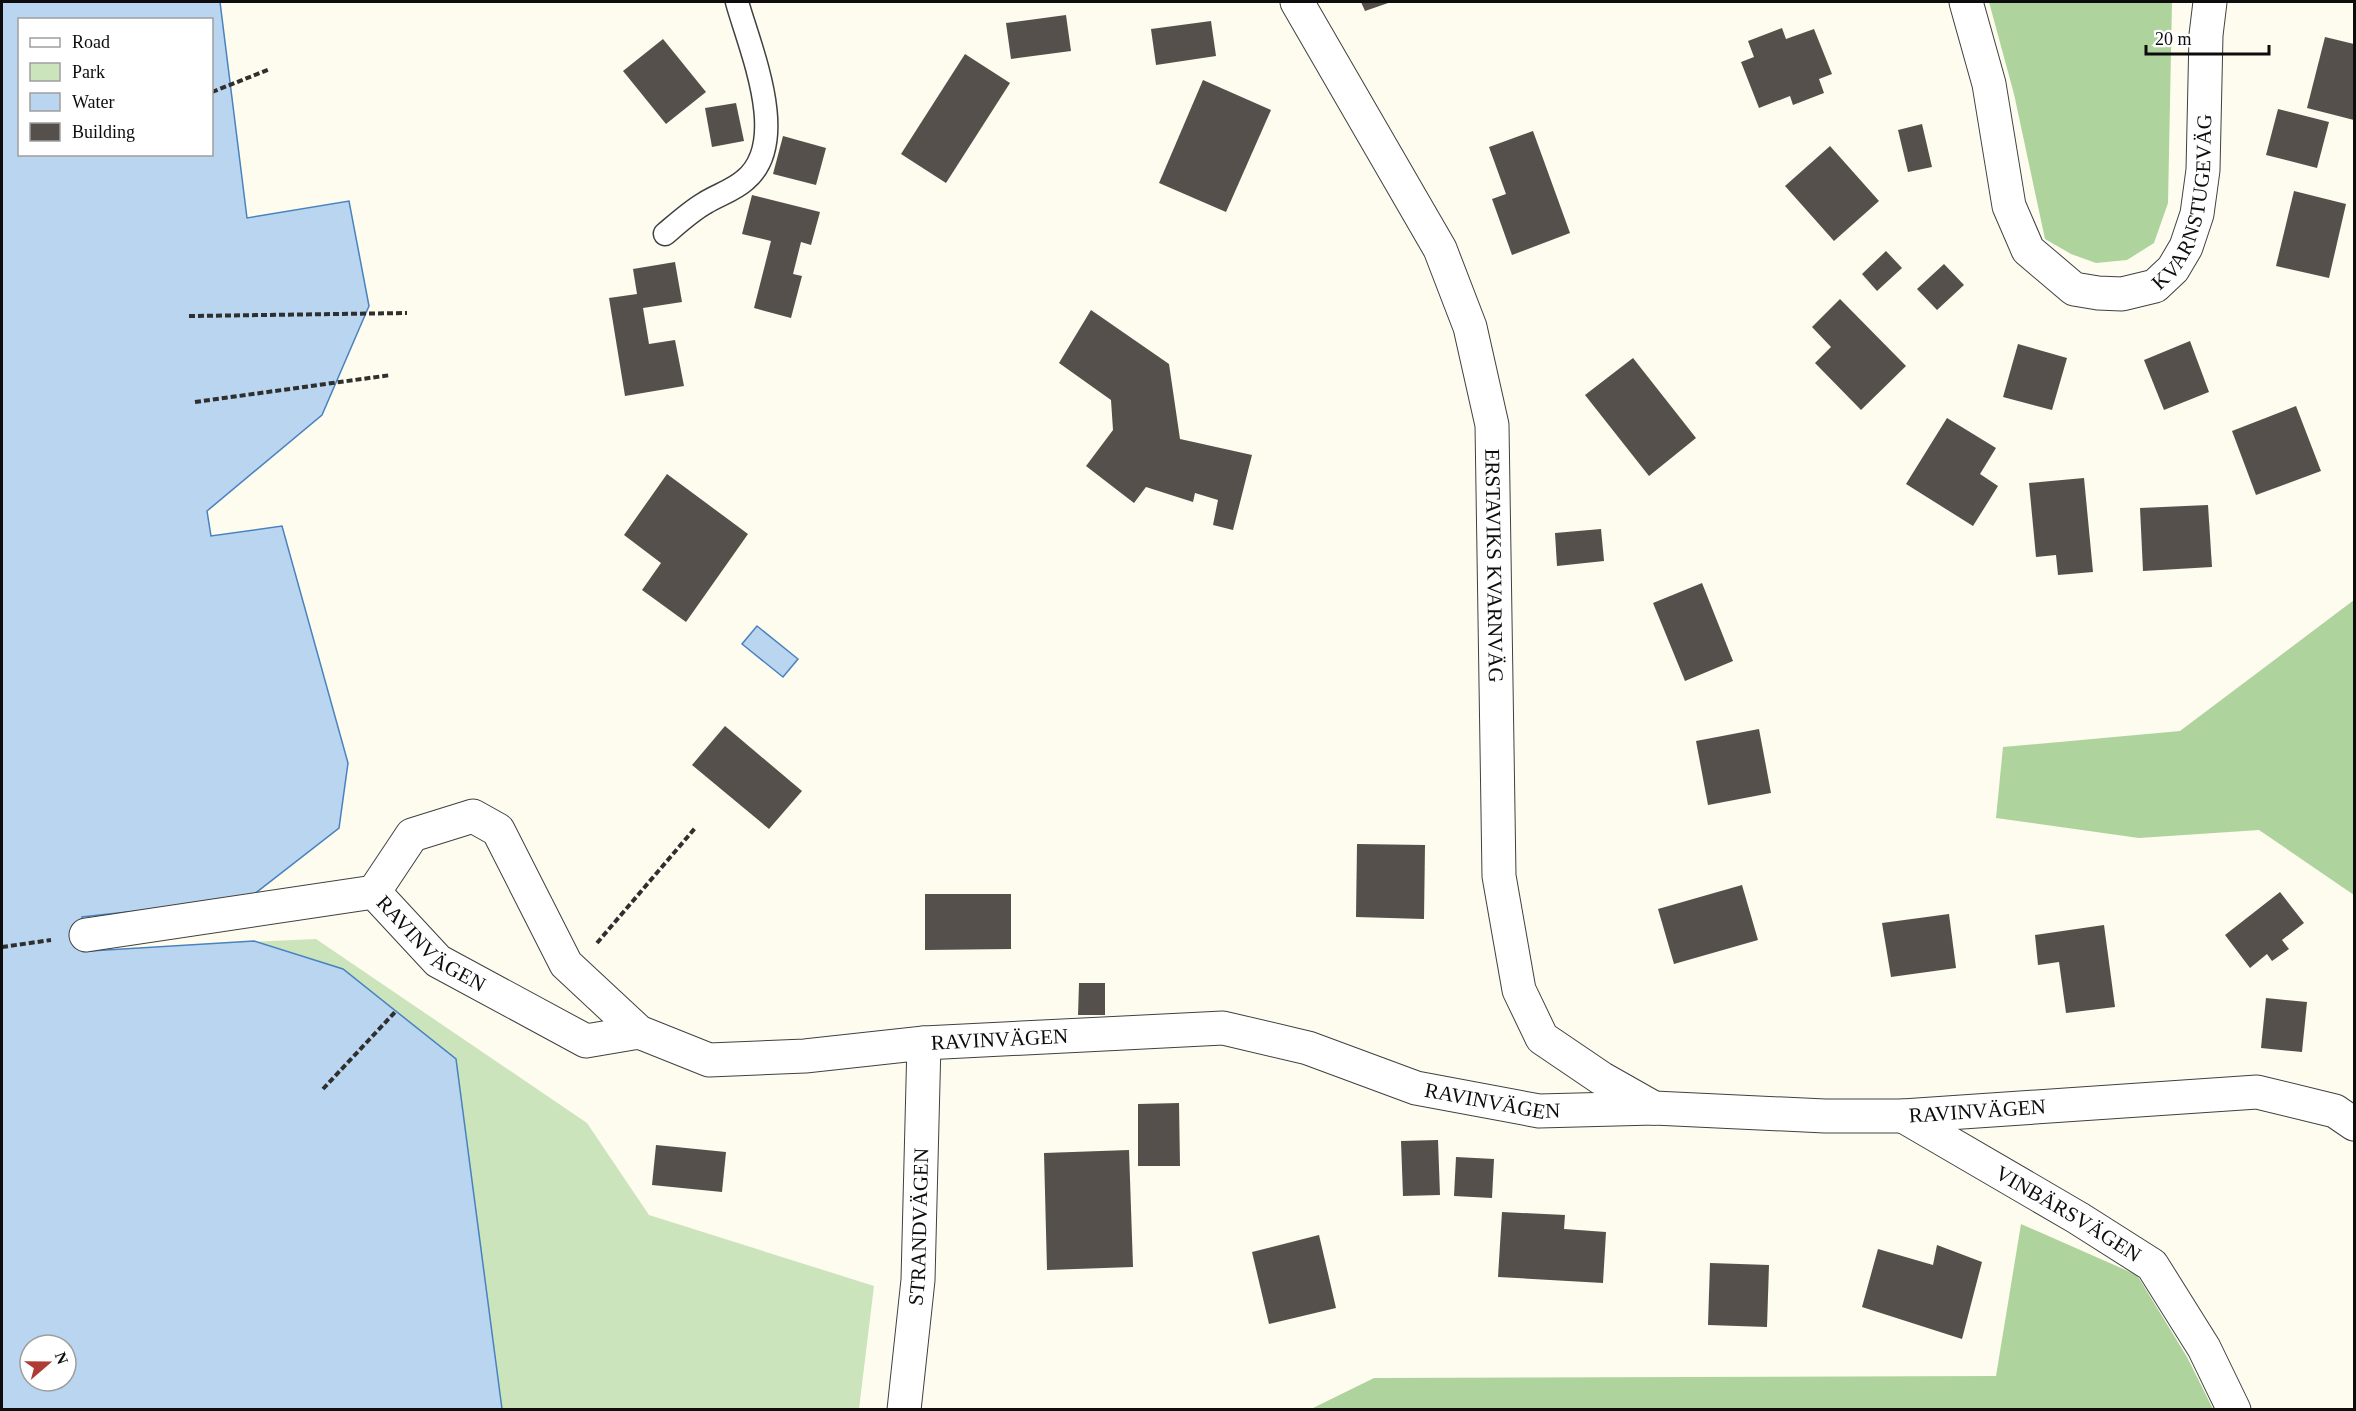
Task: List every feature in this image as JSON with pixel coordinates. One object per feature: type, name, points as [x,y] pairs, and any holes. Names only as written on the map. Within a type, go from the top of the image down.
[{"type":"street","name":"ERSTAVIKS KVARNVÄG","points":[[1297,2],[1440,249],[1470,327],[1492,425],[1499,876],[1519,990],[1542,1038],[1601,1078],[1654,1108]]},
{"type":"street","name":"KVARNSTUGEVÄG","points":[[1966,2],[1989,84],[2009,206],[2028,250],[2074,289],[2122,294],[2155,286],[2173,269],[2186,247],[2197,214],[2203,170],[2206,35],[2210,2]]},
{"type":"street","name":"RAVINVÄGEN","points":[[639,1032],[586,1041],[438,961],[374,892],[412,835],[473,816],[498,830],[566,964],[639,1032],[709,1060],[805,1056],[924,1043],[1223,1028],[1308,1047],[1416,1089],[1539,1111],[1654,1108],[1825,1116],[1903,1116],[2257,1092],[2335,1111],[2355,1124]]},
{"type":"street","points":[[86,935],[374,892]]},
{"type":"street","name":"STRANDVÄGEN","points":[[904,1410],[918,1280],[924,1043]]},
{"type":"street","name":"VINBÄRSVÄGEN","points":[[1903,1116],[2078,1218],[2152,1265],[2204,1348],[2234,1410]]},
{"type":"lane","points":[[665,234],[703,203],[744,181],[758,167],[764,149],[768,125],[737,2]]},
{"type":"path","points":[[213,92],[270,69]]},
{"type":"path","points":[[189,316],[407,313]]},
{"type":"path","points":[[195,402],[391,375]]},
{"type":"path","points":[[573,970],[696,827]]},
{"type":"path","points":[[2,947],[86,935]]},
{"type":"path","points":[[323,1089],[396,1011]]},
{"type":"green space","points":[[1989,2],[2172,2],[2168,203],[2154,243],[2127,260],[2096,263],[2071,254],[2045,239],[2014,94]]},
{"type":"green space","points":[[2354,600],[2354,895],[2259,830],[2139,838],[1996,818],[2003,747],[2180,731]]},
{"type":"green space","points":[[316,939],[587,1123],[649,1215],[874,1286],[859,1409],[350,1409],[183,986],[224,943]]},
{"type":"green space","points":[[2021,1224],[2137,1275],[2187,1357],[2213,1409],[1311,1409],[1374,1378],[1996,1376]]},
{"type":"water","points":[[2,2],[220,2],[247,218],[349,201],[369,306],[322,415],[207,511],[211,536],[282,526],[348,763],[339,828],[248,899],[82,917],[90,951],[254,941],[343,969],[456,1059],[502,1409],[2,1410]]},
{"type":"water","points":[[757,626],[798,659],[783,677],[742,644]]},
{"type":"building","points":[[1361,2],[1391,2],[1365,11]]},
{"type":"building","points":[[1066,15],[1071,51],[1011,59],[1006,23]]},
{"type":"building","points":[[1211,21],[1216,56],[1156,65],[1151,29]]},
{"type":"building","points":[[1782,28],[1786,39],[1814,29],[1832,74],[1819,79],[1824,93],[1793,105],[1790,96],[1759,108],[1741,62],[1754,57],[1748,41]]},
{"type":"building","points":[[2325,37],[2354,44],[2354,120],[2307,108]]},
{"type":"building","points":[[663,39],[706,92],[666,124],[623,71]]},
{"type":"building","points":[[965,54],[1010,83],[946,183],[901,154]]},
{"type":"building","points":[[1203,80],[1271,110],[1226,212],[1159,183]]},
{"type":"building","points":[[736,103],[744,141],[712,147],[705,108]]},
{"type":"building","points":[[2278,109],[2329,122],[2317,168],[2266,155]]},
{"type":"building","points":[[1922,124],[1932,167],[1908,172],[1898,130]]},
{"type":"building","points":[[1533,131],[1570,233],[1512,255],[1492,199],[1506,194],[1489,147]]},
{"type":"building","points":[[783,136],[826,148],[816,185],[773,174]]},
{"type":"building","points":[[1830,146],[1879,201],[1834,241],[1785,186]]},
{"type":"building","points":[[2294,191],[2346,204],[2329,278],[2276,266]]},
{"type":"building","points":[[752,195],[820,212],[811,245],[801,242],[793,274],[802,276],[791,318],[754,308],[771,241],[742,234]]},
{"type":"building","points":[[1886,251],[1902,268],[1877,291],[1862,274]]},
{"type":"building","points":[[675,262],[682,302],[643,308],[649,344],[675,340],[684,386],[625,396],[609,298],[637,294],[633,269]]},
{"type":"building","points":[[1944,264],[1964,285],[1937,310],[1917,289]]},
{"type":"building","points":[[1840,299],[1906,366],[1861,410],[1815,363],[1831,347],[1812,327]]},
{"type":"building","points":[[1091,310],[1169,364],[1180,439],[1252,455],[1233,530],[1213,525],[1218,500],[1195,493],[1193,502],[1146,487],[1134,503],[1086,466],[1113,430],[1111,400],[1059,363]]},
{"type":"building","points":[[2190,341],[2209,392],[2164,410],[2144,360]]},
{"type":"building","points":[[2018,344],[2067,358],[2052,410],[2003,397]]},
{"type":"building","points":[[1633,358],[1696,438],[1649,476],[1585,395]]},
{"type":"building","points":[[2296,406],[2321,471],[2256,495],[2232,431]]},
{"type":"building","points":[[1947,418],[1996,448],[1980,474],[1998,486],[1973,526],[1906,484]]},
{"type":"building","points":[[667,474],[748,534],[686,622],[642,590],[661,563],[624,535]]},
{"type":"building","points":[[2084,478],[2093,572],[2058,575],[2056,555],[2036,557],[2029,483]]},
{"type":"building","points":[[2208,505],[2212,567],[2143,571],[2140,508]]},
{"type":"building","points":[[1601,529],[1604,561],[1557,566],[1555,533]]},
{"type":"building","points":[[1702,583],[1733,661],[1685,681],[1653,603]]},
{"type":"building","points":[[725,726],[802,791],[769,829],[692,765]]},
{"type":"building","points":[[1759,729],[1771,793],[1708,805],[1696,741]]},
{"type":"building","points":[[1357,844],[1425,845],[1424,919],[1356,917]]},
{"type":"building","points":[[1742,885],[1758,940],[1674,964],[1658,909]]},
{"type":"building","points":[[2280,892],[2304,923],[2282,940],[2289,949],[2272,961],[2267,954],[2250,968],[2225,935]]},
{"type":"building","points":[[925,894],[1011,894],[1011,949],[925,950]]},
{"type":"building","points":[[1949,914],[1956,968],[1891,977],[1882,923]]},
{"type":"building","points":[[2104,925],[2115,1007],[2066,1013],[2059,962],[2038,965],[2035,935]]},
{"type":"building","points":[[1079,983],[1105,983],[1105,1015],[1078,1015]]},
{"type":"building","points":[[2266,998],[2307,1002],[2302,1052],[2261,1048]]},
{"type":"building","points":[[1179,1103],[1180,1166],[1138,1166],[1138,1104]]},
{"type":"building","points":[[1438,1140],[1440,1195],[1403,1196],[1401,1141]]},
{"type":"building","points":[[656,1145],[726,1152],[722,1192],[652,1185]]},
{"type":"building","points":[[1129,1150],[1133,1267],[1047,1270],[1044,1153]]},
{"type":"building","points":[[1456,1157],[1494,1159],[1492,1198],[1454,1196]]},
{"type":"building","points":[[1502,1212],[1565,1215],[1564,1229],[1606,1232],[1603,1283],[1498,1277]]},
{"type":"building","points":[[1319,1235],[1336,1308],[1269,1324],[1252,1252]]},
{"type":"building","points":[[1937,1245],[1982,1262],[1962,1339],[1862,1307],[1878,1249],[1933,1265]]},
{"type":"building","points":[[1710,1263],[1769,1265],[1767,1327],[1708,1325]]}]
